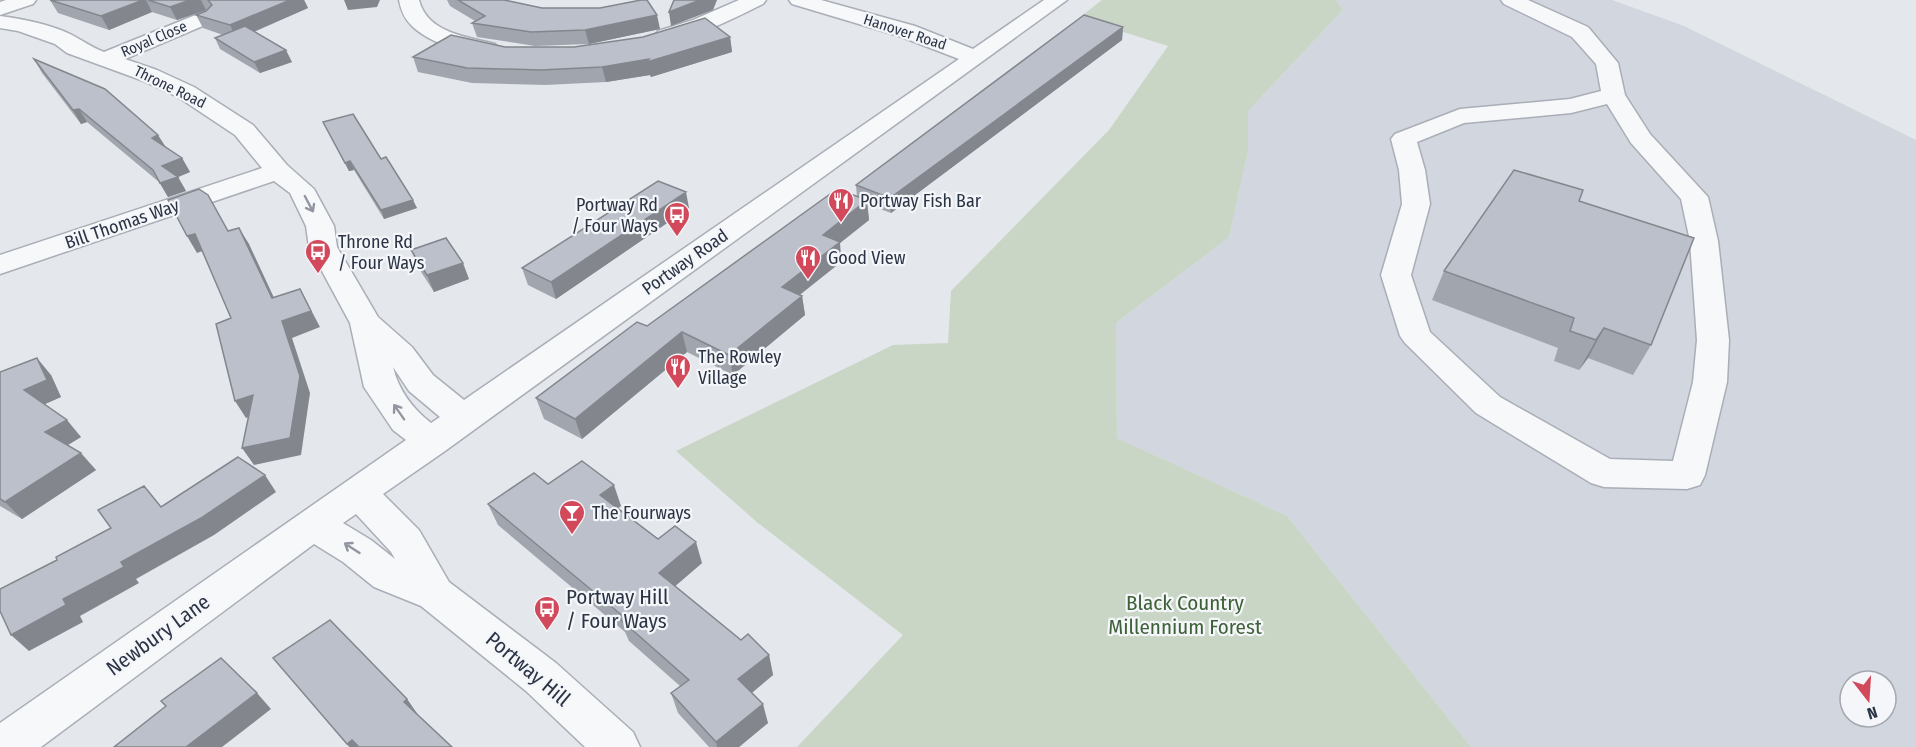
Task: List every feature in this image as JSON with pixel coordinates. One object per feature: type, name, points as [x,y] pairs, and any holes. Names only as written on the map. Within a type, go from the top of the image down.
[{"type":"street","points":[[0,9],[26,0]]},
{"type":"street","points":[[409,0],[409,10],[417,21],[434,32],[455,42],[512,52]]},
{"type":"street","points":[[645,42],[701,26],[756,0]]},
{"type":"street","name":"Hanover Road","points":[[799,0],[864,8]]},
{"type":"street","name":"Hanover Road","points":[[830,0],[864,8],[907,31],[984,50]]},
{"type":"street","name":"Portway Road","points":[[313,524],[433,442],[1057,0]]},
{"type":"street","points":[[1510,0],[1580,32],[1607,63],[1613,95],[1640,138],[1694,197],[1704,241],[1712,351],[1710,382],[1687,475],[1604,473],[1488,405],[1416,336],[1396,275],[1416,204],[1412,170],[1404,139],[1460,116],[1571,106],[1613,95]]},
{"type":"street","name":"Royal Close","points":[[104,60],[205,18]]},
{"type":"street","name":"Throne Road","points":[[0,24],[46,45],[75,48],[149,75],[206,104],[244,130],[278,171],[280,191],[302,232],[323,247],[366,323],[381,387],[405,421],[433,442]]},
{"type":"street","name":"Bill Thomas Way","points":[[0,265],[278,171]]},
{"type":"street","name":"Throne Road","points":[[366,323],[401,355],[421,383],[465,419]]},
{"type":"street","name":"Portway Hill","points":[[359,493],[405,541],[435,594]]},
{"type":"street","name":"Portway Hill","points":[[313,524],[357,551],[388,575],[435,594],[541,677],[617,747]]},
{"type":"street","name":"Newbury Lane","points":[[4,747],[313,524]]},
{"type":"shaded area","points":[[1336,0],[1612,0],[1684,26],[1916,140],[1916,747],[1471,747],[1287,516],[1117,438],[1116,323],[1229,237],[1248,151],[1248,111],[1343,10]]},
{"type":"green space","name":"Black Country Millennium Forest","points":[[1102,0],[1336,0],[1343,10],[1248,111],[1248,151],[1229,237],[1116,323],[1117,438],[1287,516],[1471,747],[797,747],[903,635],[758,523],[676,451],[893,345],[948,343],[951,291],[1109,130],[1168,46],[1079,18]]},
{"type":"building","points":[[50,0],[143,0],[101,16]]},
{"type":"building","points":[[148,0],[190,0],[170,7]]},
{"type":"building","points":[[208,0],[290,0],[230,25],[196,15],[206,11],[212,5]]},
{"type":"building","points":[[458,0],[504,0],[542,8],[600,8],[647,0],[657,15],[585,30],[531,32],[472,23],[485,16]]},
{"type":"building","points":[[674,0],[700,0],[669,12]]},
{"type":"building","points":[[1084,15],[1123,27],[890,198],[856,185]]},
{"type":"building","points":[[705,18],[730,37],[647,62],[649,59],[602,67],[541,70],[467,68],[413,57],[451,35],[505,47],[574,47],[643,37]]},
{"type":"building","points":[[245,26],[286,50],[254,62],[215,38]]},
{"type":"building","points":[[34,59],[105,89],[158,135],[152,138],[182,158],[162,166],[178,177],[160,183],[153,170],[79,109],[73,110]]},
{"type":"building","points":[[353,114],[381,159],[386,157],[413,200],[381,210],[350,161],[345,163],[323,122]]},
{"type":"building","points":[[1514,170],[1583,190],[1579,201],[1694,238],[1651,345],[1604,328],[1596,340],[1570,331],[1574,318],[1444,271]]},
{"type":"building","points":[[658,181],[686,192],[551,282],[522,268]]},
{"type":"building","points":[[199,189],[208,195],[228,231],[239,228],[272,298],[300,289],[311,311],[282,321],[300,376],[290,438],[242,448],[253,395],[235,401],[216,324],[231,318],[195,234],[187,236],[168,200]]},
{"type":"building","points":[[837,189],[867,200],[823,235],[840,242],[782,287],[802,296],[729,355],[682,332],[575,419],[536,398],[637,322],[647,326]]},
{"type":"building","points":[[446,238],[463,263],[427,275],[411,250]]},
{"type":"building","points":[[37,358],[47,380],[24,390],[67,420],[45,432],[81,453],[5,502],[0,499],[0,372]]},
{"type":"building","points":[[238,457],[265,475],[201,518],[121,562],[124,567],[63,599],[66,605],[11,635],[0,611],[0,589],[57,560],[56,557],[111,528],[98,510],[144,486],[161,507]]},
{"type":"building","points":[[582,461],[614,485],[600,495],[658,539],[675,526],[696,542],[659,573],[741,640],[748,634],[769,655],[738,679],[763,704],[716,742],[671,693],[689,680],[621,620],[624,617],[488,504],[534,473],[548,484]]},
{"type":"building","points":[[330,620],[407,699],[404,702],[452,747],[359,747],[352,740],[347,744],[273,658]]},
{"type":"building","points":[[221,658],[257,693],[186,747],[114,747],[166,706],[161,701]]},
{"type":"place","name":"Portway Fish Bar","points":[[841,224]]},
{"type":"place","name":"Portway Rd / Four Ways","points":[[677,238]]},
{"type":"place","name":"Throne Rd / Four Ways","points":[[318,275]]},
{"type":"place","name":"Good View","points":[[808,281]]},
{"type":"place","name":"The Rowley Village","points":[[678,390]]},
{"type":"place","name":"The Fourways","points":[[572,536]]},
{"type":"place","name":"Portway Hill / Four Ways","points":[[547,632]]}]
